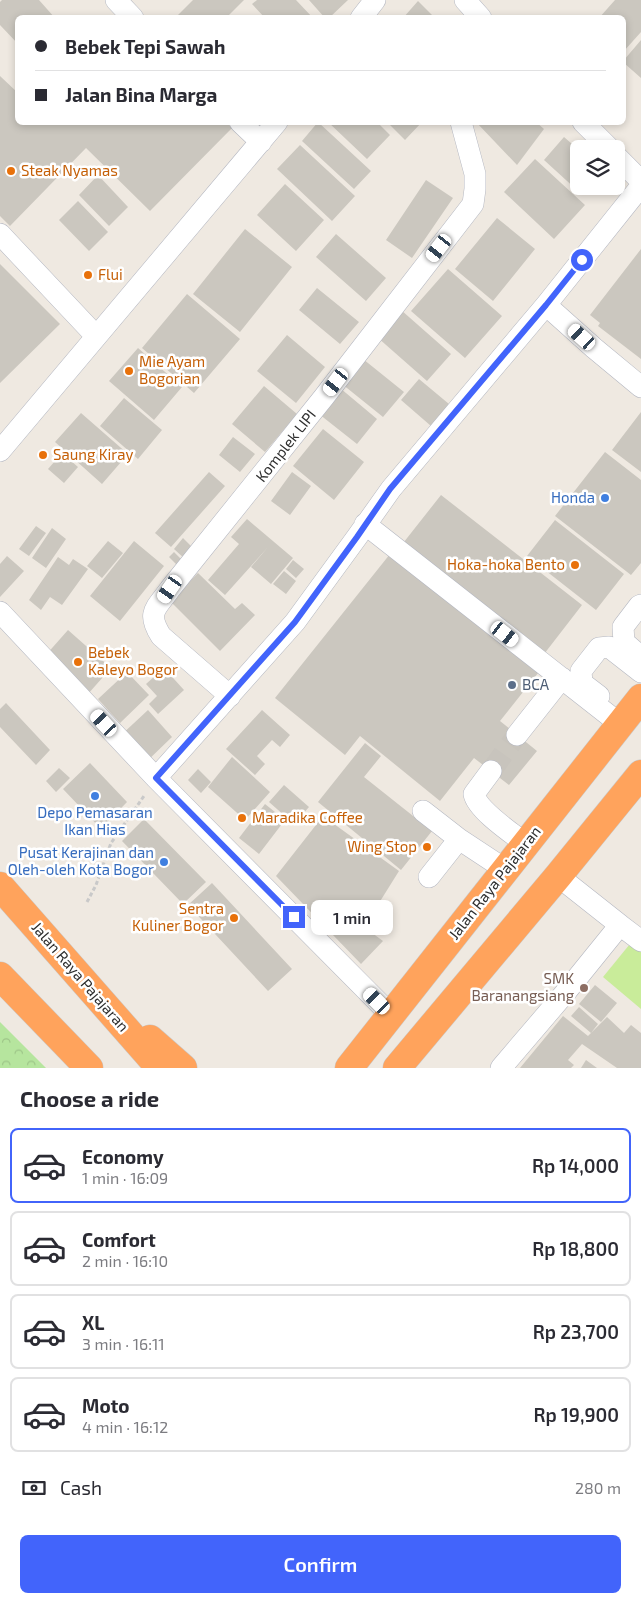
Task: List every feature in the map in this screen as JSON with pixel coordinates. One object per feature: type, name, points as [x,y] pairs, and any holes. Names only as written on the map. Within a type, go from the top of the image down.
[{"type":"highway","name":"Jalan Raya Pajajaran","points":[[349,1068],[630,713]]},
{"type":"highway","points":[[397,1068],[641,774]]},
{"type":"highway","name":"Jalan Raya Pajajaran","points":[[0,886],[160,1068]]},
{"type":"highway","points":[[0,976],[89,1068]]},
{"type":"highway","points":[[88,985],[183,1068]]},
{"type":"highway","points":[[340,1068],[368,1044]]},
{"type":"street","points":[[116,0],[130,15]]},
{"type":"street","points":[[363,15],[375,0]]},
{"type":"street","points":[[465,0],[478,15]]},
{"type":"street","points":[[243,125],[261,142]]},
{"type":"street","points":[[0,450],[275,125]]},
{"type":"street","name":"Komplek LIPI","points":[[230,696],[161,636],[154,624],[153,613],[474,204],[475,174],[462,125]]},
{"type":"street","points":[[586,125],[601,140]]},
{"type":"street","points":[[625,165],[641,180]]},
{"type":"street","points":[[156,778],[295,622],[390,489],[546,305],[641,186]]},
{"type":"street","points":[[0,234],[96,336]]},
{"type":"street","points":[[546,305],[641,387]]},
{"type":"street","points":[[365,524],[562,678],[630,713]]},
{"type":"street","points":[[641,605],[623,627],[624,642],[641,657]]},
{"type":"street","points":[[0,612],[156,778],[391,1014]]},
{"type":"street","points":[[630,713],[582,683],[581,671],[598,648],[608,647],[641,672]]},
{"type":"street","points":[[517,735],[562,678]]},
{"type":"street","points":[[491,771],[474,794],[475,801],[482,809],[526,844]]},
{"type":"street","points":[[423,811],[459,839],[506,870]]},
{"type":"street","points":[[429,877],[459,839]]},
{"type":"street","points":[[558,876],[641,941]]},
{"type":"street","points":[[501,1068],[620,925]]},
{"type":"path","points":[[87,902],[96,885],[111,843],[156,778]]},
{"type":"green space","points":[[634,939],[641,946],[641,1009],[603,977]]},
{"type":"green space","points":[[0,1022],[46,1068],[0,1068]]},
{"type":"building","points":[[2,0],[39,0],[52,15],[15,15],[15,41],[0,25],[0,2]]},
{"type":"building","points":[[193,0],[244,0],[229,15],[178,15]]},
{"type":"building","points":[[257,0],[296,0],[310,15],[262,15],[252,4]]},
{"type":"building","points":[[309,0],[348,0],[332,15],[322,15]]},
{"type":"building","points":[[615,0],[641,0],[641,32],[626,49],[626,15],[602,15]]},
{"type":"building","points":[[418,1],[432,15],[406,15]]},
{"type":"building","points":[[641,40],[641,78],[626,65],[626,58]]},
{"type":"building","points":[[0,76],[15,90],[15,125],[229,125],[232,128],[150,211],[86,148],[10,226],[0,216]]},
{"type":"building","points":[[315,125],[321,125],[371,171],[354,189],[302,141]]},
{"type":"building","points":[[331,125],[380,125],[390,135],[367,159]]},
{"type":"building","points":[[390,125],[419,125],[405,140]]},
{"type":"building","points":[[479,125],[539,125],[544,129],[517,165]]},
{"type":"building","points":[[564,137],[570,142],[570,184],[544,160]]},
{"type":"building","points":[[300,145],[355,196],[332,221],[277,169]]},
{"type":"building","points":[[535,159],[570,191],[570,195],[574,195],[585,205],[554,239],[504,192]]},
{"type":"building","points":[[98,175],[128,207],[109,226],[79,195]]},
{"type":"building","points":[[426,180],[453,198],[412,258],[386,240]]},
{"type":"building","points":[[285,184],[324,220],[296,251],[257,215]]},
{"type":"building","points":[[78,201],[108,232],[89,251],[59,220]]},
{"type":"building","points":[[497,218],[535,249],[493,301],[455,269]]},
{"type":"building","points":[[245,229],[292,267],[240,332],[193,294]]},
{"type":"building","points":[[336,234],[386,278],[366,301],[316,257]]},
{"type":"building","points":[[641,249],[641,359],[598,326],[600,323],[590,315]]},
{"type":"building","points":[[0,264],[60,324],[0,383]]},
{"type":"building","points":[[448,269],[502,316],[465,358],[411,311]]},
{"type":"building","points":[[317,288],[359,322],[340,344],[299,310]]},
{"type":"building","points":[[187,294],[240,339],[194,393],[142,348]]},
{"type":"building","points":[[401,310],[451,354],[427,381],[377,337]]},
{"type":"building","points":[[287,335],[325,367],[296,403],[257,371]]},
{"type":"building","points":[[138,348],[182,387],[154,420],[109,381]]},
{"type":"building","points":[[363,359],[404,392],[383,417],[342,384]]},
{"type":"building","points":[[419,379],[449,404],[431,426],[401,400]]},
{"type":"building","points":[[264,386],[297,414],[265,452],[232,424]]},
{"type":"building","points":[[340,388],[377,419],[357,444],[319,414]]},
{"type":"building","points":[[124,398],[162,430],[138,459],[100,426]]},
{"type":"building","points":[[641,412],[641,472],[612,450]]},
{"type":"building","points":[[81,413],[128,454],[102,484],[55,442]]},
{"type":"building","points":[[323,429],[364,462],[334,500],[293,466]]},
{"type":"building","points":[[233,437],[255,454],[240,472],[219,455]]},
{"type":"building","name":"Honda","points":[[605,452],[641,480],[641,563],[631,575],[555,516]]},
{"type":"building","points":[[62,453],[78,467],[64,483],[48,469]]},
{"type":"building","points":[[209,472],[225,486],[171,547],[155,533]]},
{"type":"building","points":[[292,472],[311,486],[290,515],[271,501]]},
{"type":"building","points":[[441,495],[582,605],[541,658],[400,547]]},
{"type":"building","points":[[247,519],[293,558],[271,584],[251,567],[268,547],[225,595],[208,580],[239,544],[231,537]]},
{"type":"building","name":"Hoka-hoka Bento","points":[[555,520],[624,574],[596,610],[527,556]]},
{"type":"building","points":[[36,526],[46,533],[29,556],[19,549]]},
{"type":"building","points":[[52,528],[66,539],[46,568],[32,558]]},
{"type":"building","points":[[183,538],[194,549],[185,559],[174,549]]},
{"type":"building","points":[[108,541],[123,553],[102,578],[87,566]]},
{"type":"building","points":[[134,541],[164,566],[120,621],[90,596]]},
{"type":"building","points":[[394,549],[542,668],[500,721],[537,751],[509,785],[474,758],[440,801],[360,736],[345,755],[275,698]]},
{"type":"building","points":[[174,552],[183,561],[178,566],[169,557]]},
{"type":"building","points":[[7,556],[24,571],[0,597],[0,564]]},
{"type":"building","points":[[58,557],[69,565],[73,559],[88,569],[62,605],[50,597],[41,610],[29,600]]},
{"type":"building","points":[[293,560],[304,569],[296,578],[286,569]]},
{"type":"building","points":[[284,571],[296,581],[286,594],[273,584]]},
{"type":"building","points":[[198,573],[235,609],[242,603],[255,615],[220,651],[170,601]]},
{"type":"building","name":"Bebek Kaleyo Bogor","points":[[68,630],[111,668],[88,694],[45,656]]},
{"type":"building","points":[[164,668],[184,690],[158,714],[149,704],[157,696],[146,684]]},
{"type":"building","points":[[127,672],[149,695],[120,723],[98,699]]},
{"type":"building","points":[[6,703],[50,750],[36,765],[0,727],[0,709]]},
{"type":"building","points":[[148,710],[172,737],[144,764],[119,737]]},
{"type":"building","points":[[262,710],[290,735],[280,747],[272,740],[257,756],[265,764],[255,775],[226,749]]},
{"type":"building","points":[[365,743],[381,756],[364,777],[432,831],[401,870],[318,802]]},
{"type":"building","points":[[232,757],[270,792],[245,820],[208,787]]},
{"type":"building","name":"Depo Pemasaran Ikan Hias","points":[[90,763],[127,802],[101,829],[63,789]]},
{"type":"building","points":[[59,768],[70,778],[56,792],[46,781]]},
{"type":"building","points":[[198,769],[211,782],[201,793],[188,780]]},
{"type":"building","points":[[284,785],[309,807],[294,824],[269,802]]},
{"type":"building","points":[[265,804],[285,820],[259,854],[239,838]]},
{"type":"building","points":[[323,816],[399,871],[364,927],[383,941],[361,964],[276,876]]},
{"type":"building","name":"Pusat Kerajinan dan Oleh-oleh Kota Bogor","points":[[144,819],[206,882],[183,904],[122,841]]},
{"type":"building","points":[[212,883],[292,969],[268,991],[188,905]]},
{"type":"building","points":[[595,985],[617,1003],[601,1022],[579,1004]]},
{"type":"building","points":[[579,1007],[598,1024],[591,1033],[571,1016]]},
{"type":"building","points":[[563,1016],[588,1036],[607,1017],[624,1033],[631,1025],[641,1033],[641,1068],[617,1068],[582,1044],[568,1060],[574,1065],[571,1068],[520,1068]]},
{"type":"building","points":[[586,1060],[597,1068],[581,1068]]},
{"type":"tunnel","points":[[491,771],[517,735]]},
{"type":"place","name":"Steak Nyamas","points":[[11,171]]},
{"type":"place","name":"Flui","points":[[88,275]]},
{"type":"place","name":"Mie Ayam Bogorian","points":[[129,371]]},
{"type":"place","name":"Saung Kiray","points":[[43,455]]},
{"type":"place","name":"Honda","points":[[605,498]]},
{"type":"place","name":"Hoka-hoka Bento","points":[[575,565]]},
{"type":"place","name":"Bebek Kaleyo Bogor","points":[[78,662]]},
{"type":"place","name":"BCA","points":[[512,685]]},
{"type":"place","name":"Depo Pemasaran Ikan Hias","points":[[95,796]]},
{"type":"place","name":"Maradika Coffee","points":[[242,818]]},
{"type":"place","name":"Wing Stop","points":[[427,847]]},
{"type":"place","name":"Pusat Kerajinan dan Oleh-oleh Kota Bogor","points":[[164,862]]},
{"type":"place","name":"Sentra Kuliner Bogor","points":[[234,918]]},
{"type":"place","name":"SMK Baranangsiang","points":[[584,988]]},
{"type":"route","points":[[294,917],[156,778],[295,622],[390,489],[582,260]]}]
